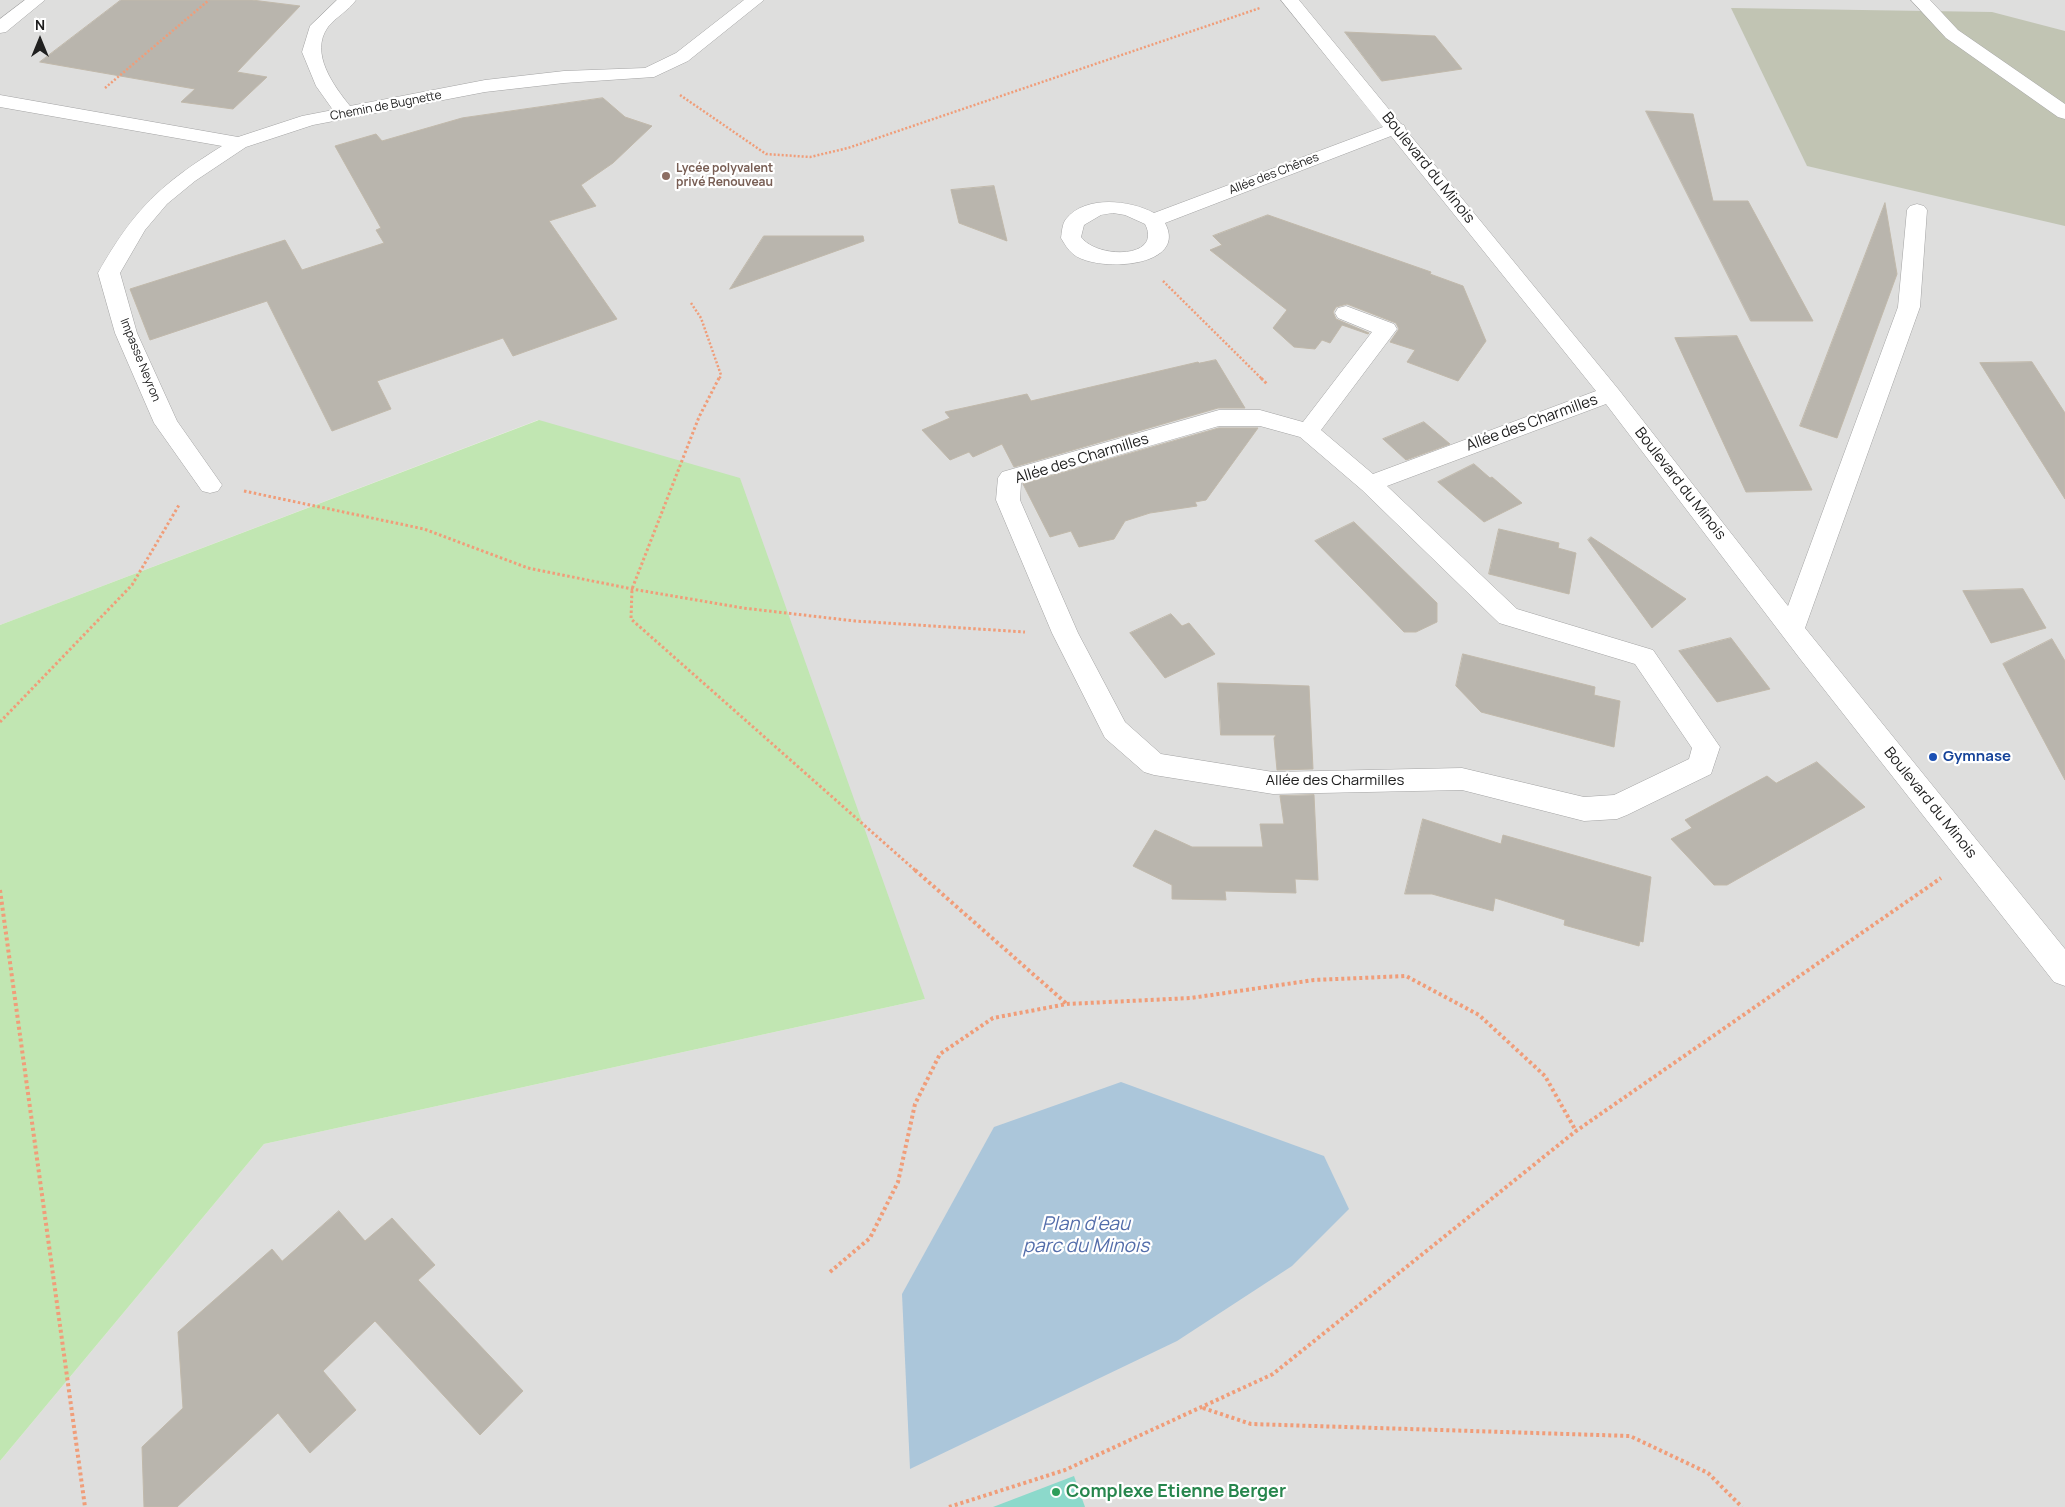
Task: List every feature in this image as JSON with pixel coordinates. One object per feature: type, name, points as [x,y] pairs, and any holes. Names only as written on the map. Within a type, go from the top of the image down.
[{"type":"street","points":[[0,28],[36,0]]},
{"type":"street","points":[[346,0],[319,26],[311,52],[325,86],[346,114]]},
{"type":"street","name":"Chemin de Bugnette","points":[[0,101],[239,143],[310,120],[485,86],[564,77],[648,73],[682,57],[755,0]]},
{"type":"street","name":"Boulevard du Minois","points":[[1290,0],[1611,395],[1792,629],[2065,972]]},
{"type":"street","points":[[1920,0],[1952,34],[2065,112]]},
{"type":"street","name":"Allée des Chênes","points":[[1153,220],[1378,134],[1397,130]]},
{"type":"street","name":"Impasse Neyron","points":[[210,485],[166,423],[126,333],[109,273],[128,238],[160,200],[196,171],[239,143]]},
{"type":"street","points":[[1104,207],[1124,207],[1138,211],[1153,220],[1159,234],[1157,242],[1153,247],[1138,256],[1128,259],[1101,258],[1080,250],[1071,238],[1074,222],[1088,211],[1104,207]]},
{"type":"street","points":[[1792,629],[1909,307],[1917,210]]},
{"type":"street","points":[[1308,431],[1386,330],[1346,313]]},
{"type":"street","name":"Allée des Charmilles","points":[[1370,484],[1590,400],[1611,395]]},
{"type":"street","name":"Allée des Charmilles","points":[[1219,418],[1260,418],[1308,431],[1370,484],[1508,616],[1644,657],[1706,747],[1701,766],[1617,807],[1584,809],[1462,780],[1273,783],[1154,764],[1115,730],[1065,633],[1008,500],[1010,478],[1219,418]]},
{"type":"path","points":[[74,114],[209,0]]},
{"type":"path","points":[[648,73],[766,154],[810,157],[848,148],[1266,6]]},
{"type":"path","points":[[1138,256],[1269,386]]},
{"type":"path","points":[[691,303],[701,318],[721,375],[698,417],[632,589],[631,619],[1067,1004]]},
{"type":"path","points":[[0,722],[132,585],[178,505],[210,485],[424,529],[528,568],[632,589],[743,608],[855,621],[1065,633]]},
{"type":"path","points":[[949,1507],[1065,1470],[1273,1374],[1576,1131],[1973,856]]},
{"type":"path","points":[[0,890],[85,1507]]},
{"type":"path","points":[[830,1272],[870,1238],[898,1182],[915,1104],[940,1054],[993,1018],[1067,1004],[1191,998],[1314,980],[1406,976],[1479,1015],[1545,1076],[1576,1131]]},
{"type":"path","points":[[1202,1408],[1251,1424],[1630,1436],[1708,1473],[1742,1507]]},
{"type":"shaded area","points":[[0,0],[2065,0],[2065,1507],[0,1507],[0,1461],[264,1144],[925,999],[538,420],[0,625]]},
{"type":"shaded area","points":[[1731,8],[1992,12],[2065,31],[2065,226],[1807,166]]},
{"type":"shaded area","name":"Complexe Etienne Berger","points":[[1074,1476],[1085,1507],[993,1507]]},
{"type":"green space","points":[[539,420],[740,478],[925,999],[264,1144],[0,1461],[0,625]]},
{"type":"water","name":"Plan d'eau parc du Minois","points":[[1121,1082],[1324,1156],[1349,1209],[1292,1266],[1177,1341],[910,1469],[902,1294],[994,1127]]},
{"type":"building","points":[[121,0],[252,0],[300,6],[237,72],[267,77],[233,109],[181,102],[195,89],[40,62]]},
{"type":"building","points":[[1345,32],[1435,36],[1462,69],[1382,81]]},
{"type":"building","points":[[603,98],[625,117],[652,126],[613,163],[581,185],[596,206],[549,221],[617,319],[513,356],[503,338],[377,381],[391,409],[332,431],[267,301],[150,340],[130,289],[285,240],[302,270],[384,243],[376,230],[381,228],[335,146],[376,134],[382,141],[462,118]]},
{"type":"building","points":[[1646,111],[1693,114],[1713,201],[1748,201],[1813,321],[1751,321]]},
{"type":"building","points":[[994,186],[1007,241],[959,223],[951,190]]},
{"type":"building","points":[[1885,203],[1897,274],[1837,438],[1800,426]]},
{"type":"building","points":[[1268,215],[1431,272],[1430,274],[1463,286],[1486,341],[1458,381],[1407,362],[1415,350],[1390,342],[1399,329],[1396,323],[1347,304],[1336,307],[1333,312],[1336,319],[1368,334],[1342,325],[1330,343],[1322,340],[1315,349],[1294,347],[1273,328],[1287,310],[1210,250],[1222,245],[1213,236]]},
{"type":"building","points":[[764,236],[863,236],[864,241],[730,289]]},
{"type":"building","points":[[1737,336],[1812,490],[1746,492],[1675,338]]},
{"type":"building","points":[[1216,360],[1245,408],[1218,408],[1014,467],[1002,444],[973,457],[969,452],[950,460],[922,430],[950,418],[945,412],[1027,394],[1031,401],[1198,362]]},
{"type":"building","points":[[2032,362],[2065,413],[2065,499],[1980,363]]},
{"type":"building","points":[[1424,422],[1450,444],[1406,460],[1383,439]]},
{"type":"building","points":[[1219,428],[1258,428],[1206,500],[1195,502],[1197,506],[1150,513],[1125,521],[1114,539],[1079,547],[1071,531],[1050,537],[1023,484]]},
{"type":"building","points":[[1474,464],[1522,503],[1484,522],[1438,482]]},
{"type":"building","points":[[1354,522],[1437,603],[1437,622],[1416,632],[1404,632],[1315,541]]},
{"type":"building","points":[[1499,529],[1559,543],[1558,548],[1576,553],[1569,594],[1489,574]]},
{"type":"building","points":[[1591,537],[1686,599],[1652,628],[1588,540]]},
{"type":"building","points":[[2023,589],[2046,628],[1991,643],[1963,591]]},
{"type":"building","points":[[1171,614],[1182,626],[1189,623],[1215,654],[1165,678],[1130,633]]},
{"type":"building","points":[[1731,638],[1770,689],[1717,702],[1679,651]]},
{"type":"building","points":[[2052,639],[2065,661],[2065,780],[2003,664]]},
{"type":"building","points":[[1463,654],[1595,687],[1594,695],[1620,701],[1614,747],[1481,712],[1456,686]]},
{"type":"building","points":[[1218,683],[1309,686],[1313,769],[1277,770],[1274,738],[1276,735],[1221,735]]},
{"type":"building","points":[[1817,762],[1865,807],[1727,885],[1714,885],[1671,839],[1692,828],[1685,820],[1767,776],[1776,783]]},
{"type":"building","points":[[1314,795],[1318,880],[1295,879],[1296,893],[1225,891],[1226,900],[1172,899],[1172,885],[1133,866],[1155,830],[1192,847],[1263,847],[1260,824],[1284,824],[1280,796]]},
{"type":"building","points":[[1423,819],[1501,844],[1503,835],[1651,877],[1643,942],[1640,941],[1639,946],[1564,925],[1565,920],[1495,898],[1493,911],[1432,894],[1405,894]]},
{"type":"building","points":[[339,1211],[365,1241],[392,1218],[435,1265],[418,1280],[523,1391],[480,1435],[375,1321],[323,1371],[356,1410],[310,1453],[278,1413],[177,1507],[144,1507],[142,1447],[183,1408],[178,1332],[272,1249],[282,1261]]},
{"type":"place","name":"Lycée polyvalent privé Renouveau","points":[[666,176]]},
{"type":"place","name":"Gymnase","points":[[1933,757]]},
{"type":"place","name":"Complexe Etienne Berger","points":[[1056,1492]]}]
